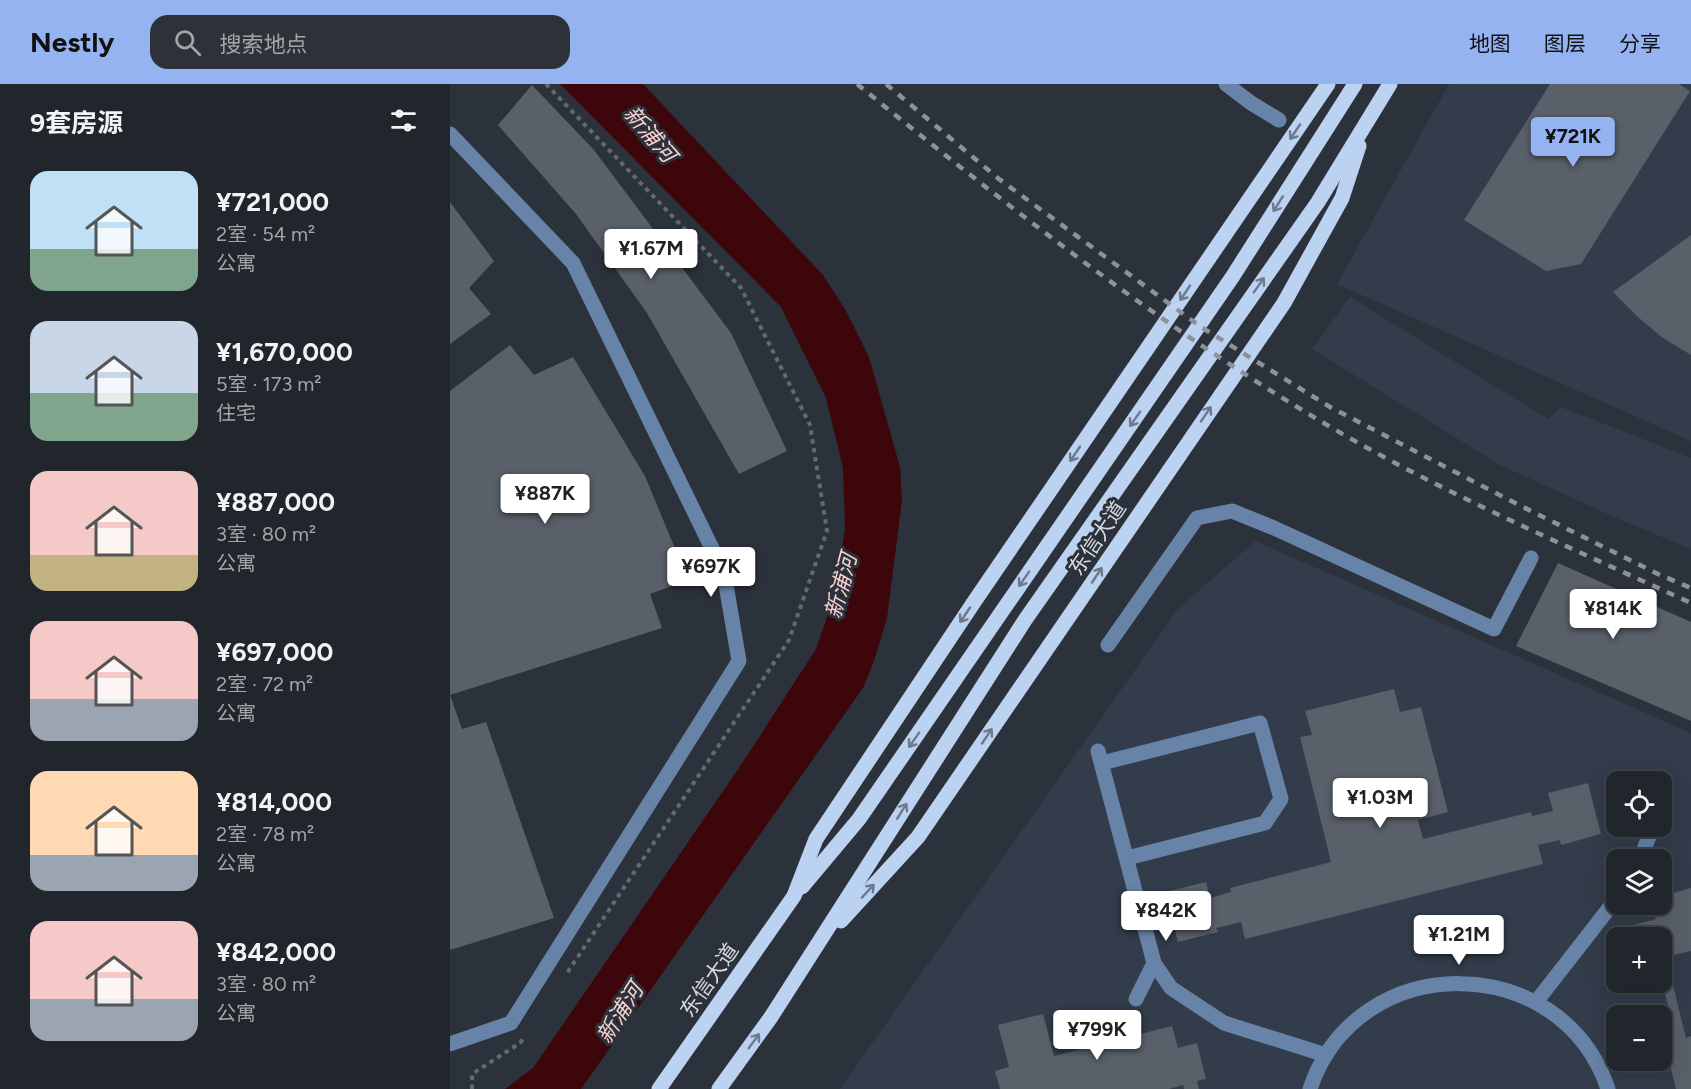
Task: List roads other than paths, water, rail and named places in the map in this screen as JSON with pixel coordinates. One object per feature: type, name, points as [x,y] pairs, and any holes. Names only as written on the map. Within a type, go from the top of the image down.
[{"type":"main road","name":"东信大道","points":[[794,896],[816,839],[980,592],[1328,84]]},
{"type":"main road","name":"东信大道","points":[[659,1089],[794,896],[859,819],[880,790],[1233,276],[1355,84]]},
{"type":"main road","name":"东信大道","points":[[720,1089],[771,1017],[1024,620],[1318,202],[1390,84]]},
{"type":"main road","name":"东信大道","points":[[814,949],[918,837],[1284,303],[1342,198],[1368,120]]},
{"type":"street","points":[[1226,84],[1279,120]]},
{"type":"street","points":[[450,134],[573,262],[724,573],[740,661],[511,1023],[450,1044]]},
{"type":"street","points":[[1108,645],[1197,518],[1232,511],[1494,629],[1531,558]]},
{"type":"street","points":[[1127,858],[1265,823],[1281,798],[1260,723],[1100,757],[1154,963],[1171,988],[1224,1023],[1326,1055]]},
{"type":"street","points":[[1536,1002],[1606,912]]},
{"type":"street","points":[[1136,999],[1154,963]]},
{"type":"street","points":[[1310,1089],[1326,1055],[1349,1027],[1367,1012],[1398,995],[1432,985],[1455,982],[1502,988],[1536,1002],[1564,1022],[1581,1039],[1594,1058],[1608,1089]]},
{"type":"water","name":"新浦河","points":[[560,84],[643,84],[823,275],[845,309],[869,357],[900,467],[902,500],[887,618],[863,688],[581,1089],[505,1089],[533,1068],[743,762],[816,649],[832,603],[845,529],[843,468],[826,398],[781,307]]},
{"type":"railway","points":[[857,84],[1084,262],[1201,345],[1322,422],[1458,495],[1691,603]]},
{"type":"railway","points":[[886,84],[999,179],[1201,327],[1330,407],[1515,503],[1691,588]]}]
